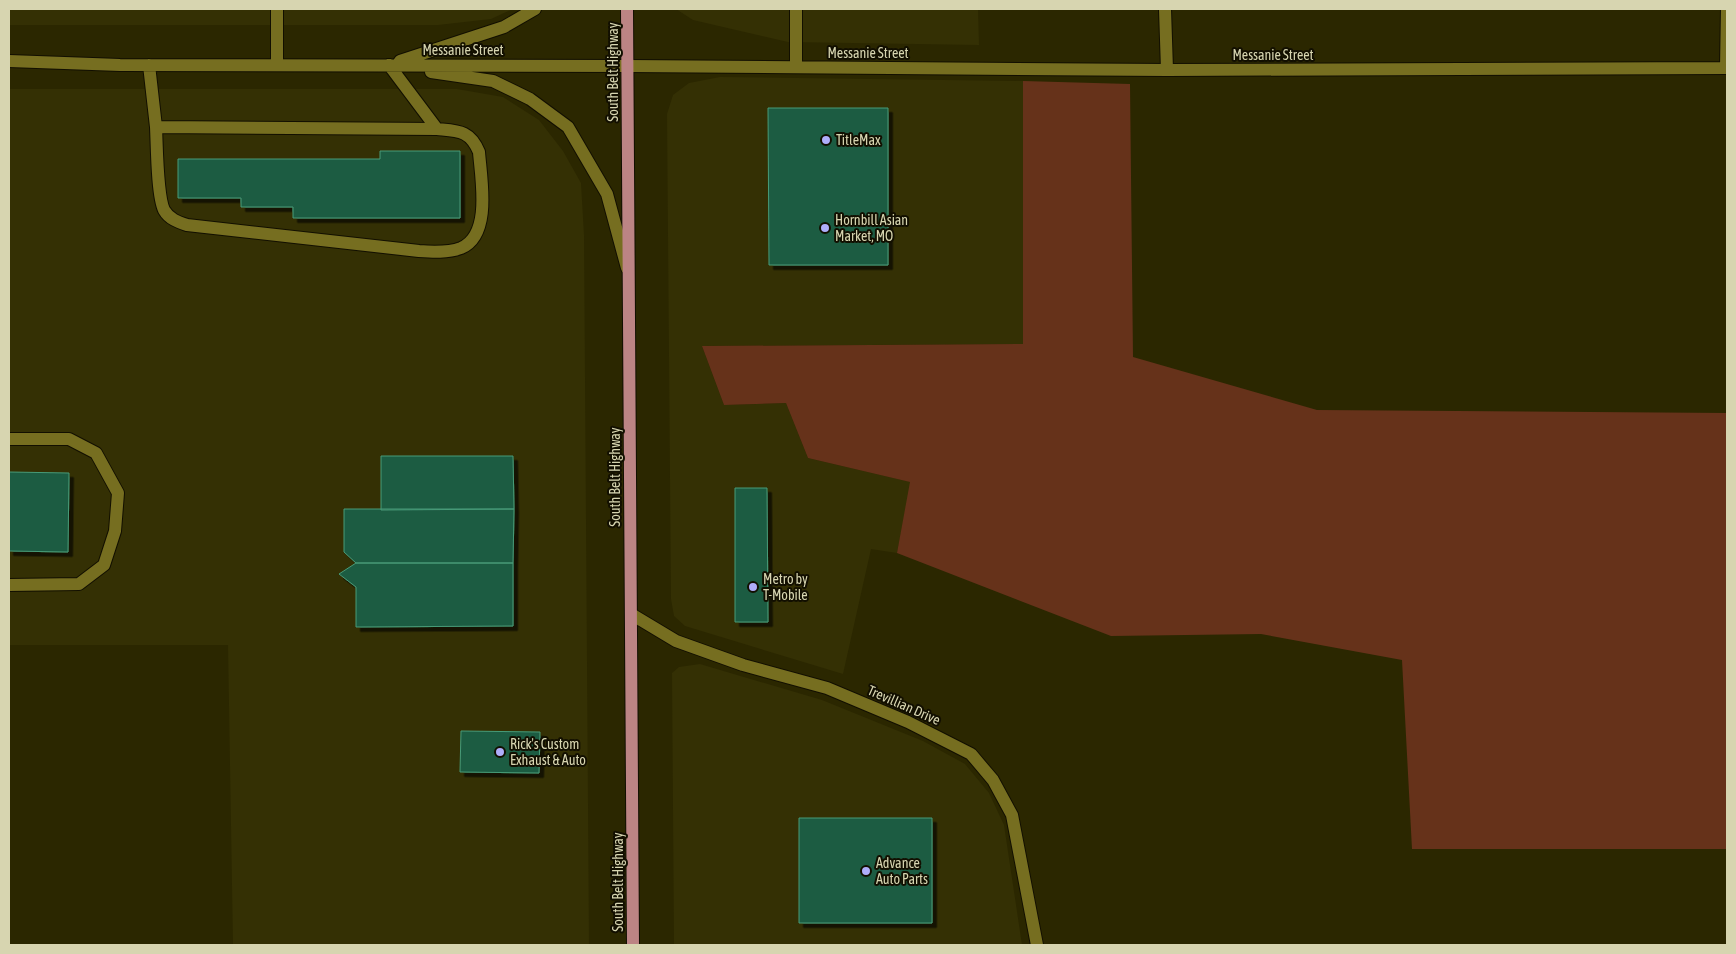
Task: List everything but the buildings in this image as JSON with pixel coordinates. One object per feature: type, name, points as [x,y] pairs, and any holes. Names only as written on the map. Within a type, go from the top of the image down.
[{"type":"main road","name":"South Belt Highway","points":[[627,9],[633,945]]},
{"type":"street","points":[[276,9],[277,65]]},
{"type":"street","points":[[389,65],[504,27],[535,9]]},
{"type":"street","points":[[796,9],[796,67]]},
{"type":"street","points":[[1165,9],[1167,70]]},
{"type":"street","points":[[1726,68],[1727,9]]},
{"type":"street","name":"Messanie Street","points":[[9,61],[149,65],[1167,70],[1726,68]]},
{"type":"street","points":[[149,65],[161,200],[165,212],[174,221],[187,225],[418,251],[443,252],[460,248],[470,243],[478,232],[482,215],[479,152],[469,136],[461,132],[437,129],[156,127]]},
{"type":"street","points":[[389,65],[437,129]]},
{"type":"street","points":[[389,65],[493,81],[530,99],[568,127],[607,194],[629,277]]},
{"type":"street","points":[[9,439],[69,439],[96,453],[118,493],[115,532],[104,565],[79,584],[9,585]]},
{"type":"street","name":"Trevillian Drive","points":[[631,614],[676,641],[743,664],[827,688],[908,722],[971,754],[993,780],[1012,815],[1037,945]]},
{"type":"shaded area","points":[[9,9],[513,9],[491,19],[438,25],[9,25]]},
{"type":"shaded area","points":[[676,9],[978,9],[979,45],[788,42],[693,20]]},
{"type":"shaded area","points":[[720,77],[1023,81],[1023,344],[702,346],[724,405],[786,403],[808,458],[911,482],[897,553],[871,549],[843,674],[685,626],[674,616],[671,599],[667,114],[673,95],[689,83]]},
{"type":"shaded area","points":[[1023,81],[1130,84],[1133,357],[1317,410],[1727,413],[1727,849],[1412,849],[1402,660],[1261,634],[1111,636],[897,553],[910,482],[808,458],[786,403],[724,405],[702,346],[1023,344]]},
{"type":"shaded area","points":[[9,89],[457,89],[503,97],[539,120],[563,151],[581,183],[584,235],[589,945],[233,945],[228,645],[9,645]]},
{"type":"shaded area","points":[[700,664],[822,700],[923,741],[965,764],[989,793],[1004,825],[1022,945],[674,945],[672,673],[679,667]]},
{"type":"place","name":"TitleMax","points":[[826,140]]},
{"type":"place","name":"Hornbill Asian Market, MO","points":[[825,228]]},
{"type":"place","name":"Metro by T-Mobile","points":[[753,587]]},
{"type":"place","name":"Rick's Custom Exhaust & Auto","points":[[500,752]]},
{"type":"place","name":"Advance Auto Parts","points":[[866,871]]}]
